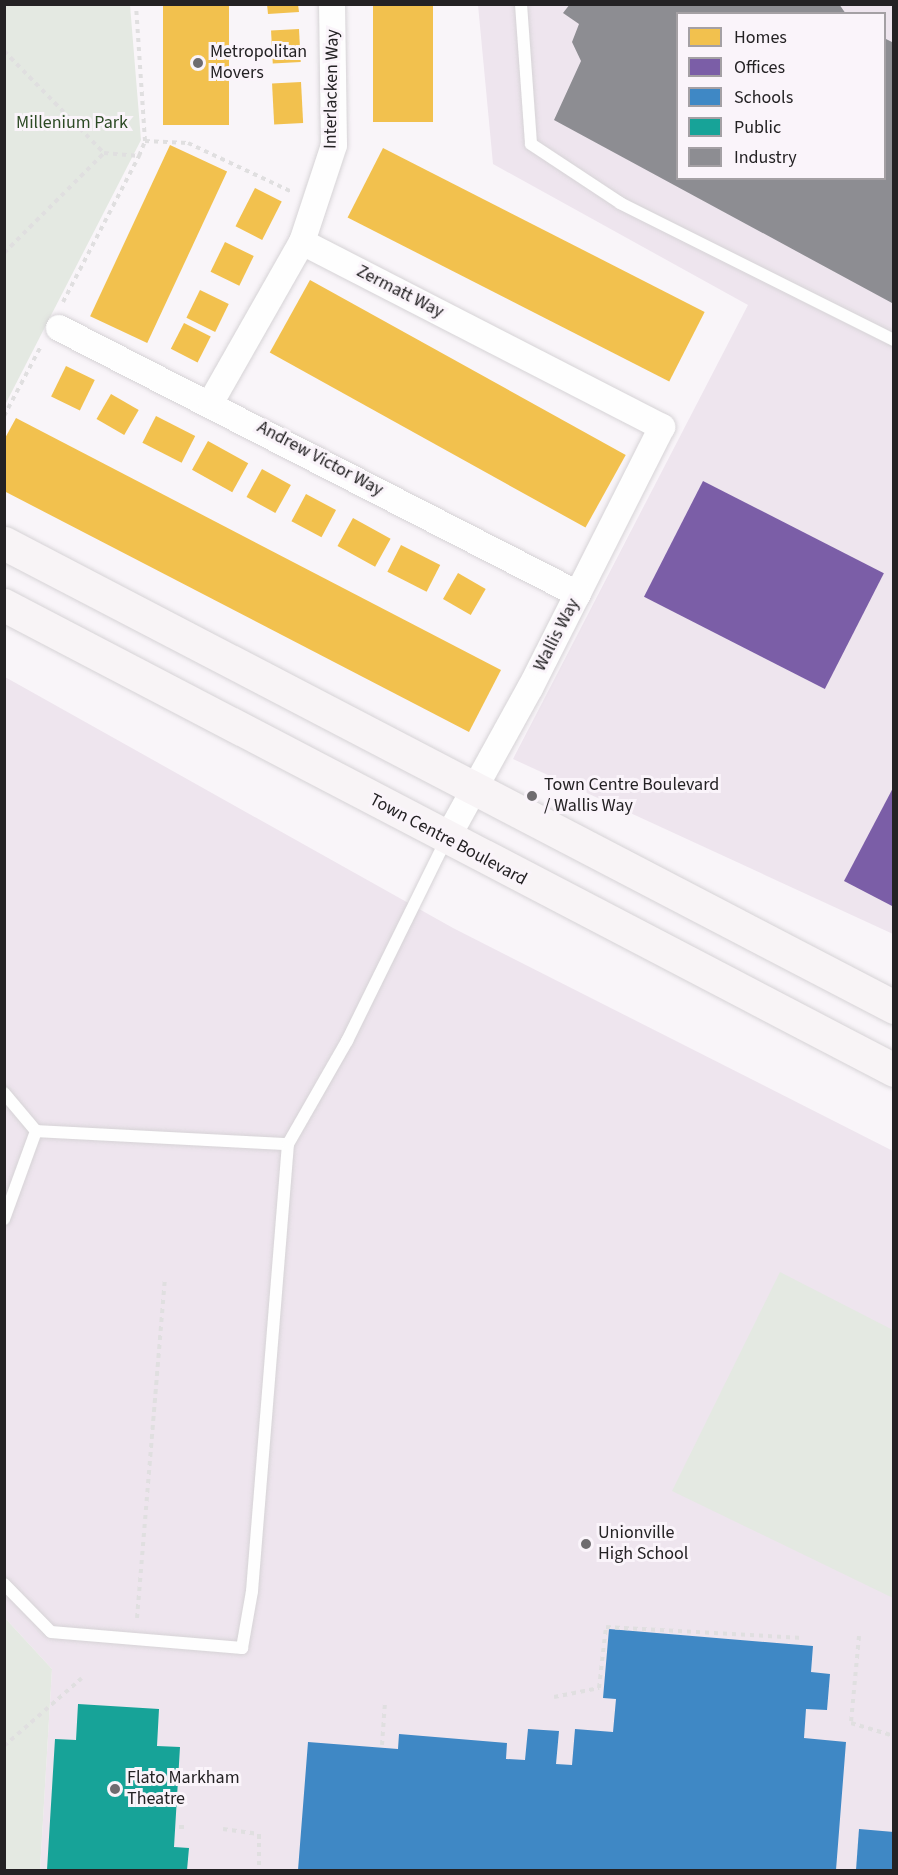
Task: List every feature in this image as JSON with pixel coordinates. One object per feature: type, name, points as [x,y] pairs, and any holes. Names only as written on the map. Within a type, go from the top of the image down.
[{"type":"main road","points":[[4,543],[894,1007]]},
{"type":"main road","name":"Town Centre Boulevard","points":[[4,605],[446,840],[894,1070]]},
{"type":"street","name":"Interlacken Way","points":[[302,242],[334,145],[332,4]]},
{"type":"street","points":[[211,402],[302,242]]},
{"type":"street","name":"Zermatt Way","points":[[302,242],[662,428]]},
{"type":"street","name":"Andrew Victor Way","points":[[54,326],[211,402],[578,594]]},
{"type":"street","name":"Wallis Way","points":[[446,840],[578,594],[662,428]]},
{"type":"lane","points":[[521,4],[531,144],[620,203],[894,340]]},
{"type":"lane","points":[[4,1584],[51,1632],[135,1642],[242,1648],[252,1591],[288,1144],[346,1041],[446,840]]},
{"type":"lane","points":[[4,1093],[36,1131],[288,1144]]},
{"type":"lane","points":[[4,1219],[36,1131]]},
{"type":"path","points":[[4,416],[54,326],[145,141],[136,4]]},
{"type":"path","points":[[4,51],[104,153],[139,156]]},
{"type":"path","points":[[145,141],[188,143],[315,205]]},
{"type":"path","points":[[4,253],[104,153]]},
{"type":"path","points":[[135,1642],[165,1281]]},
{"type":"path","points":[[554,1697],[599,1688],[606,1627],[803,1638]]},
{"type":"path","points":[[860,1636],[851,1723],[894,1736]]},
{"type":"path","points":[[4,1746],[82,1678]]},
{"type":"path","points":[[382,1745],[386,1702]]},
{"type":"path","points":[[179,1827],[187,1827]]},
{"type":"path","points":[[223,1829],[259,1834],[259,1870]]},
{"type":"shaded area","points":[[478,5],[893,5],[893,934],[513,759],[748,305],[493,164]]},
{"type":"shaded area","name":"Unionville High School","points":[[5,677],[453,928],[893,1151],[893,1870],[40,1870],[52,1669],[5,1618]]},
{"type":"green space","name":"Millenium Park","points":[[5,5],[130,5],[141,140],[5,405]]},
{"type":"green space","points":[[780,1272],[893,1330],[893,1598],[672,1491]]},
{"type":"green space","points":[[5,1618],[52,1669],[40,1870],[5,1870]]},
{"type":"building: Homes","name":"Metropolitan Movers","points":[[163,4],[229,4],[229,125],[163,125]]},
{"type":"building: Homes","points":[[267,4],[298,4],[299,12],[268,14]]},
{"type":"building: Homes","points":[[373,4],[433,4],[433,122],[373,122]]},
{"type":"building: Homes","points":[[299,29],[301,62],[273,63],[271,30]]},
{"type":"building: Homes","points":[[301,82],[303,123],[274,124],[272,84]]},
{"type":"building: Homes","points":[[170,145],[227,172],[147,343],[90,316]]},
{"type":"building: Homes","points":[[383,148],[705,312],[669,381],[348,217]]},
{"type":"building: Homes","points":[[255,188],[282,202],[262,240],[235,226]]},
{"type":"building: Homes","points":[[225,242],[254,256],[239,286],[211,272]]},
{"type":"building: Homes","points":[[310,280],[626,455],[585,528],[270,353]]},
{"type":"building: Homes","points":[[200,290],[229,304],[215,332],[186,318]]},
{"type":"building: Homes","points":[[184,323],[211,337],[198,362],[171,349]]},
{"type":"building: Homes","points":[[66,366],[95,380],[80,411],[51,397]]},
{"type":"building: Homes","points":[[111,394],[139,410],[124,435],[96,419]]},
{"type":"building: Homes","points":[[156,416],[195,436],[182,463],[142,443]]},
{"type":"building: Homes","points":[[16,418],[501,670],[469,732],[4,491],[4,440]]},
{"type":"building: Homes","points":[[208,441],[248,463],[232,492],[192,470]]},
{"type":"building: Homes","points":[[262,469],[291,485],[275,513],[246,497]]},
{"type":"building: Homes","points":[[306,494],[336,510],[321,537],[291,521]]},
{"type":"building: Homes","points":[[353,518],[391,539],[375,567],[337,546]]},
{"type":"building: Homes","points":[[401,545],[440,565],[427,592],[387,572]]},
{"type":"building: Homes","points":[[458,573],[486,589],[471,615],[443,599]]},
{"type":"building: Offices","points":[[703,481],[884,573],[825,689],[644,597]]},
{"type":"building: Offices","points":[[894,786],[894,907],[844,881]]},
{"type":"building: Schools","points":[[609,1629],[813,1646],[811,1672],[830,1674],[827,1710],[806,1709],[804,1738],[846,1742],[836,1870],[298,1870],[308,1742],[398,1749],[399,1734],[507,1743],[506,1759],[525,1760],[528,1729],[559,1731],[556,1764],[572,1765],[575,1729],[613,1732],[616,1699],[603,1698]]},
{"type":"building: Schools","points":[[859,1829],[894,1832],[894,1870],[856,1870]]},
{"type":"building: Public","name":"Flato Markham Theatre","points":[[78,1704],[159,1709],[157,1746],[180,1747],[174,1847],[189,1848],[187,1870],[47,1870],[55,1739],[76,1740]]},
{"type":"building: Industry","points":[[570,4],[839,4],[845,12],[676,12],[676,180],[886,180],[886,39],[894,43],[892,303],[554,120],[581,61],[572,42],[579,24],[563,13]]},
{"type":"place","name":"Metropolitan Movers","points":[[198,63]]},
{"type":"place","name":"Town Centre Boulevard / Wallis Way","points":[[532,796]]},
{"type":"place","name":"Unionville High School","points":[[586,1544]]},
{"type":"place","name":"Flato Markham Theatre","points":[[115,1789]]}]
